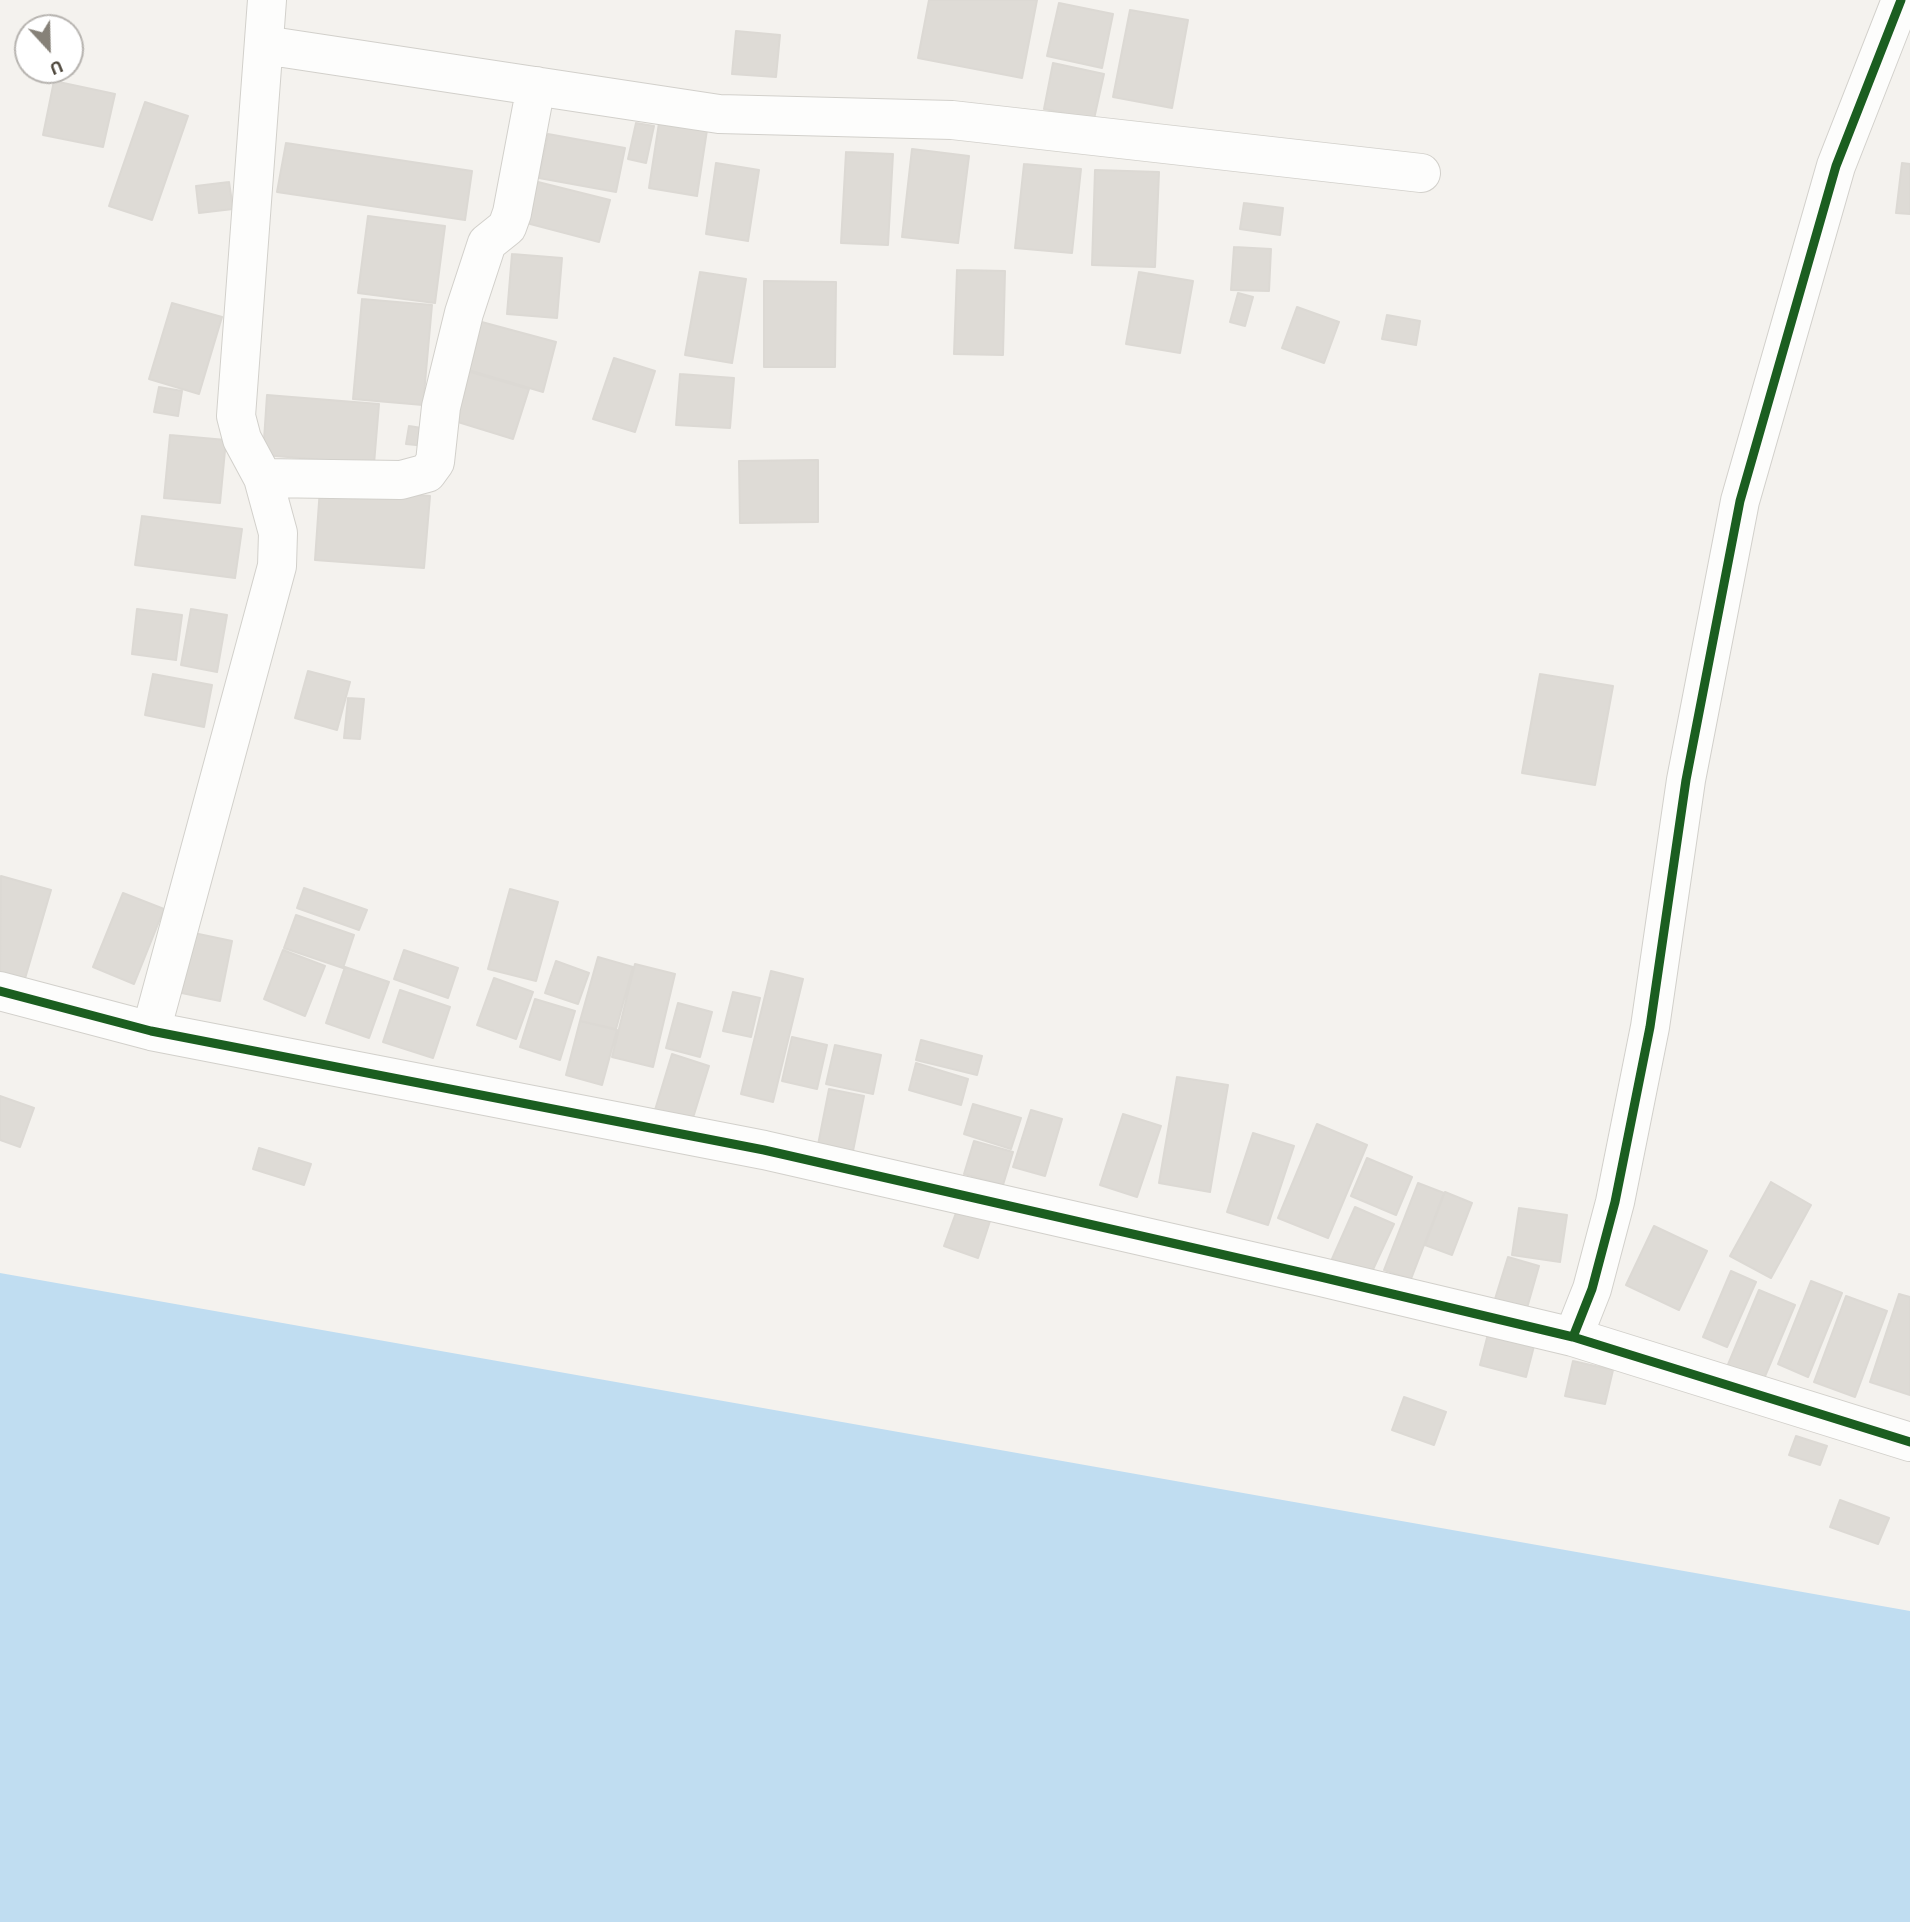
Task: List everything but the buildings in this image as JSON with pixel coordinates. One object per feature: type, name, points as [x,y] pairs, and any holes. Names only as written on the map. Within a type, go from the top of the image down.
[{"type":"street","points":[[151,1031],[277,566],[278,533],[263,478],[242,439],[236,416],[267,0]]},
{"type":"street","points":[[1573,1336],[1592,1289],[1615,1202],[1650,1027],[1686,780],[1740,501],[1836,166],[1901,0]]},
{"type":"street","points":[[264,45],[719,114],[952,120],[1421,173]]},
{"type":"street","points":[[263,478],[401,480],[427,473],[435,462],[441,407],[464,313],[487,243],[507,227],[512,213],[536,86]]},
{"type":"street","points":[[0,991],[151,1031],[764,1150],[1573,1336],[1910,1441]]},
{"type":"water","points":[[0,1273],[1910,1611],[1910,1922],[0,1922]]},
{"type":"cycle path","points":[[1573,1337],[1592,1289],[1615,1202],[1650,1027],[1686,780],[1740,501],[1836,166],[1901,0]]},
{"type":"cycle path","points":[[0,991],[151,1031],[764,1150],[1321,1277],[1573,1337],[1910,1442]]}]
